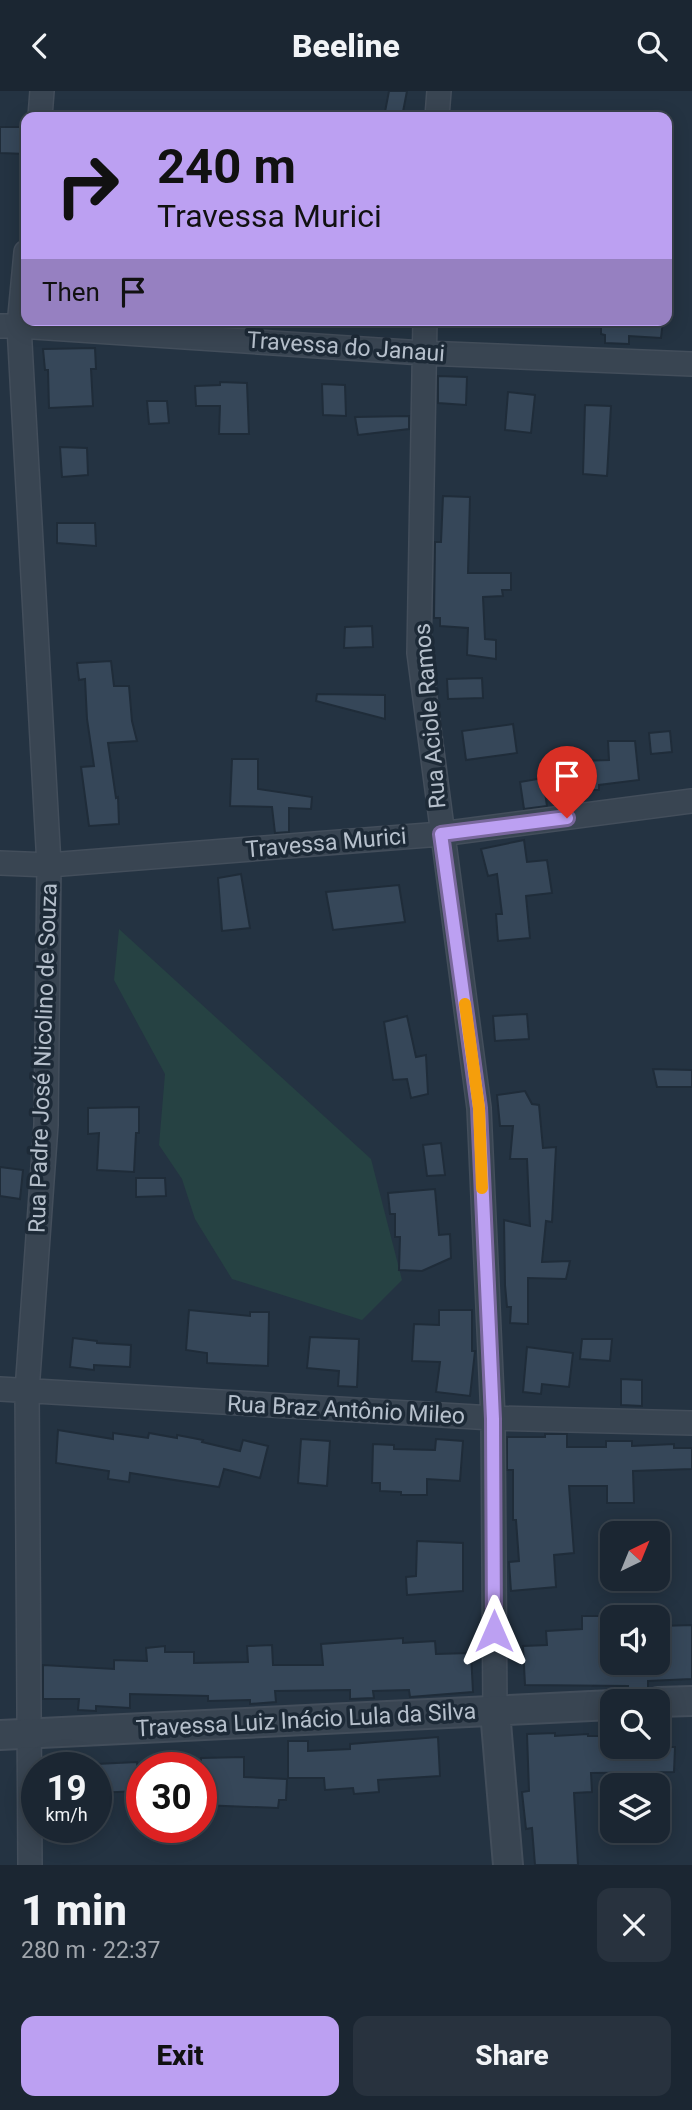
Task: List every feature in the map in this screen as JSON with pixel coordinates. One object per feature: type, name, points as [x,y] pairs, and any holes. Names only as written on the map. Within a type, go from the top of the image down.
[{"type":"street","points":[[41,112],[43,91]]},
{"type":"street","points":[[437,112],[439,91]]},
{"type":"street","name":"Rua Padre José Nicolino de Souza","points":[[21,274],[9,326],[49,865],[46,1125],[27,1391],[14,1735],[30,1865]]},
{"type":"street","name":"Travessa do Janaui","points":[[9,326],[423,353],[692,364]]},
{"type":"street","name":"Rua Aciole Ramos","points":[[425,326],[419,653],[479,1108],[493,1419],[495,1711],[508,1865]]},
{"type":"street","name":"Travessa Murici","points":[[0,863],[49,865],[441,834],[692,801]]},
{"type":"street","name":"Rua Braz Antônio Mileo","points":[[0,1389],[493,1419],[692,1423]]},
{"type":"street","points":[[670,1702],[692,1701]]},
{"type":"street","name":"Travessa Luiz Inácio Lula da Silva","points":[[14,1735],[600,1706]]},
{"type":"green space","points":[[119,929],[371,1159],[402,1280],[362,1320],[232,1279],[195,1219],[182,1179],[159,1145],[165,1074],[114,980]]},
{"type":"building","points":[[389,91],[407,91],[403,112],[385,112]]},
{"type":"building","points":[[0,127],[21,127],[21,154],[0,153]]},
{"type":"building","points":[[601,326],[662,326],[661,338],[629,336],[629,344],[605,343],[605,335],[601,334]]},
{"type":"building","points":[[95,348],[96,369],[91,369],[93,406],[49,408],[48,370],[45,370],[43,349]]},
{"type":"building","points":[[438,376],[467,377],[466,405],[438,403]]},
{"type":"building","points":[[220,382],[247,383],[249,434],[219,434],[220,406],[196,406],[195,386],[220,385]]},
{"type":"building","points":[[322,384],[345,385],[346,416],[323,415]]},
{"type":"building","points":[[508,392],[535,395],[531,433],[505,430]]},
{"type":"building","points":[[147,401],[167,401],[169,423],[149,424]]},
{"type":"building","points":[[585,405],[611,406],[607,476],[583,474]]},
{"type":"building","points":[[409,416],[409,429],[358,435],[355,417]]},
{"type":"building","points":[[60,447],[87,448],[88,475],[62,477]]},
{"type":"building","points":[[443,496],[470,497],[468,573],[511,573],[511,590],[502,590],[503,596],[483,597],[485,639],[496,640],[496,659],[467,655],[468,628],[440,626],[440,618],[434,618],[435,542],[441,542]]},
{"type":"building","points":[[57,523],[95,523],[96,546],[57,543]]},
{"type":"building","points":[[372,626],[373,647],[344,648],[345,627]]},
{"type":"building","points":[[111,661],[114,686],[129,686],[137,741],[108,743],[116,798],[118,797],[119,824],[89,826],[81,767],[94,766],[87,719],[85,679],[79,680],[77,663]]},
{"type":"building","points":[[482,678],[483,698],[448,699],[447,679]]},
{"type":"building","points":[[317,694],[385,695],[385,719],[316,701]]},
{"type":"building","points":[[513,724],[517,753],[466,760],[462,731]]},
{"type":"building","points":[[670,731],[672,752],[651,754],[649,733]]},
{"type":"building","points":[[608,741],[635,741],[639,780],[599,785],[599,790],[576,790],[575,761],[609,760]]},
{"type":"building","points":[[232,759],[258,759],[258,789],[312,797],[311,809],[289,808],[289,832],[275,833],[272,807],[230,806]]},
{"type":"building","points":[[543,778],[547,806],[524,809],[520,782]]},
{"type":"building","points":[[524,840],[527,862],[547,860],[552,893],[526,896],[530,938],[498,941],[496,914],[502,914],[497,874],[488,876],[481,849]]},
{"type":"building","points":[[241,874],[250,928],[222,931],[218,878]]},
{"type":"building","points":[[399,885],[405,922],[333,930],[326,892]]},
{"type":"building","points":[[527,1014],[529,1039],[495,1041],[493,1016]]},
{"type":"building","points":[[407,1016],[416,1057],[426,1055],[428,1094],[411,1098],[407,1079],[393,1080],[384,1022]]},
{"type":"building","points":[[653,1069],[692,1070],[692,1087],[657,1087]]},
{"type":"building","points":[[525,1091],[532,1104],[539,1105],[543,1148],[556,1147],[552,1222],[546,1221],[542,1262],[570,1261],[566,1279],[528,1278],[528,1324],[510,1323],[511,1307],[507,1307],[505,1285],[504,1220],[530,1226],[527,1159],[510,1159],[513,1126],[500,1126],[497,1095]]},
{"type":"building","points":[[139,1107],[134,1172],[97,1170],[99,1133],[88,1134],[88,1108]]},
{"type":"building","points":[[441,1143],[445,1175],[427,1176],[423,1145]]},
{"type":"building","points":[[0,1167],[23,1170],[20,1199],[0,1196]]},
{"type":"building","points":[[136,1178],[165,1178],[166,1196],[136,1197]]},
{"type":"building","points":[[435,1189],[439,1235],[450,1234],[451,1258],[422,1271],[399,1270],[400,1237],[395,1237],[395,1214],[390,1214],[388,1193]]},
{"type":"building","points":[[189,1310],[250,1316],[250,1312],[269,1312],[268,1366],[207,1363],[207,1353],[186,1350]]},
{"type":"building","points":[[439,1310],[472,1310],[472,1351],[475,1351],[470,1396],[436,1392],[440,1362],[412,1361],[414,1324],[439,1325]]},
{"type":"building","points":[[310,1337],[359,1339],[357,1387],[338,1386],[339,1371],[307,1368]]},
{"type":"building","points":[[73,1338],[131,1345],[130,1367],[94,1365],[94,1370],[70,1367]]},
{"type":"building","points":[[582,1339],[612,1339],[610,1361],[580,1359]]},
{"type":"building","points":[[527,1347],[573,1353],[569,1387],[542,1384],[541,1394],[523,1392]]},
{"type":"building","points":[[621,1379],[642,1380],[642,1406],[621,1405]]},
{"type":"building","points":[[58,1430],[113,1439],[113,1433],[148,1438],[149,1433],[177,1438],[177,1435],[240,1451],[243,1440],[268,1446],[260,1478],[224,1469],[219,1487],[130,1473],[129,1482],[108,1479],[109,1471],[56,1463]]},
{"type":"building","points":[[545,1434],[567,1434],[567,1447],[606,1447],[606,1441],[632,1441],[632,1446],[674,1444],[674,1448],[692,1448],[692,1469],[633,1471],[634,1503],[607,1503],[607,1486],[569,1486],[574,1553],[554,1555],[556,1587],[511,1591],[509,1562],[519,1561],[516,1520],[513,1520],[513,1470],[507,1470],[507,1437],[545,1437]]},
{"type":"building","points":[[301,1439],[330,1441],[327,1486],[298,1483]]},
{"type":"building","points":[[436,1439],[463,1441],[460,1481],[427,1479],[427,1495],[401,1495],[401,1492],[380,1491],[380,1483],[372,1483],[373,1444],[394,1445],[394,1449],[435,1450]]},
{"type":"building","points":[[417,1541],[463,1543],[463,1591],[407,1595],[406,1577],[416,1576]]},
{"type":"building","points":[[582,1616],[600,1616],[600,1675],[670,1675],[670,1626],[692,1625],[692,1679],[648,1681],[648,1688],[628,1689],[628,1686],[525,1685],[523,1646],[547,1645],[546,1631],[582,1629]]},
{"type":"building","points":[[403,1638],[403,1643],[435,1641],[436,1654],[471,1653],[473,1692],[410,1697],[409,1690],[373,1691],[374,1698],[350,1699],[350,1690],[275,1691],[276,1702],[250,1704],[250,1700],[208,1701],[208,1696],[130,1694],[130,1708],[96,1706],[96,1711],[78,1710],[79,1699],[43,1699],[43,1665],[114,1669],[114,1660],[147,1661],[146,1648],[165,1646],[165,1652],[194,1652],[194,1663],[248,1662],[247,1646],[272,1645],[273,1665],[323,1665],[321,1644]]},
{"type":"building","points":[[527,1734],[600,1736],[600,1759],[670,1759],[670,1747],[675,1747],[674,1772],[591,1773],[592,1792],[574,1793],[578,1865],[535,1865],[532,1828],[526,1829],[522,1792],[529,1791]]},
{"type":"building","points":[[438,1737],[440,1776],[378,1780],[379,1792],[354,1794],[353,1788],[325,1790],[324,1778],[288,1778],[288,1741],[308,1741],[308,1751],[350,1749],[350,1744]]},
{"type":"building","points":[[244,1757],[244,1777],[287,1779],[286,1800],[279,1800],[278,1808],[217,1806],[217,1758]]},
{"type":"building","points":[[112,1763],[126,1763],[126,1792],[112,1792]]},
{"type":"slow traffic","points":[[465,1004],[479,1108],[482,1188]]},
{"type":"route","points":[[494,1631],[493,1419],[479,1108],[441,834],[567,818]]}]
